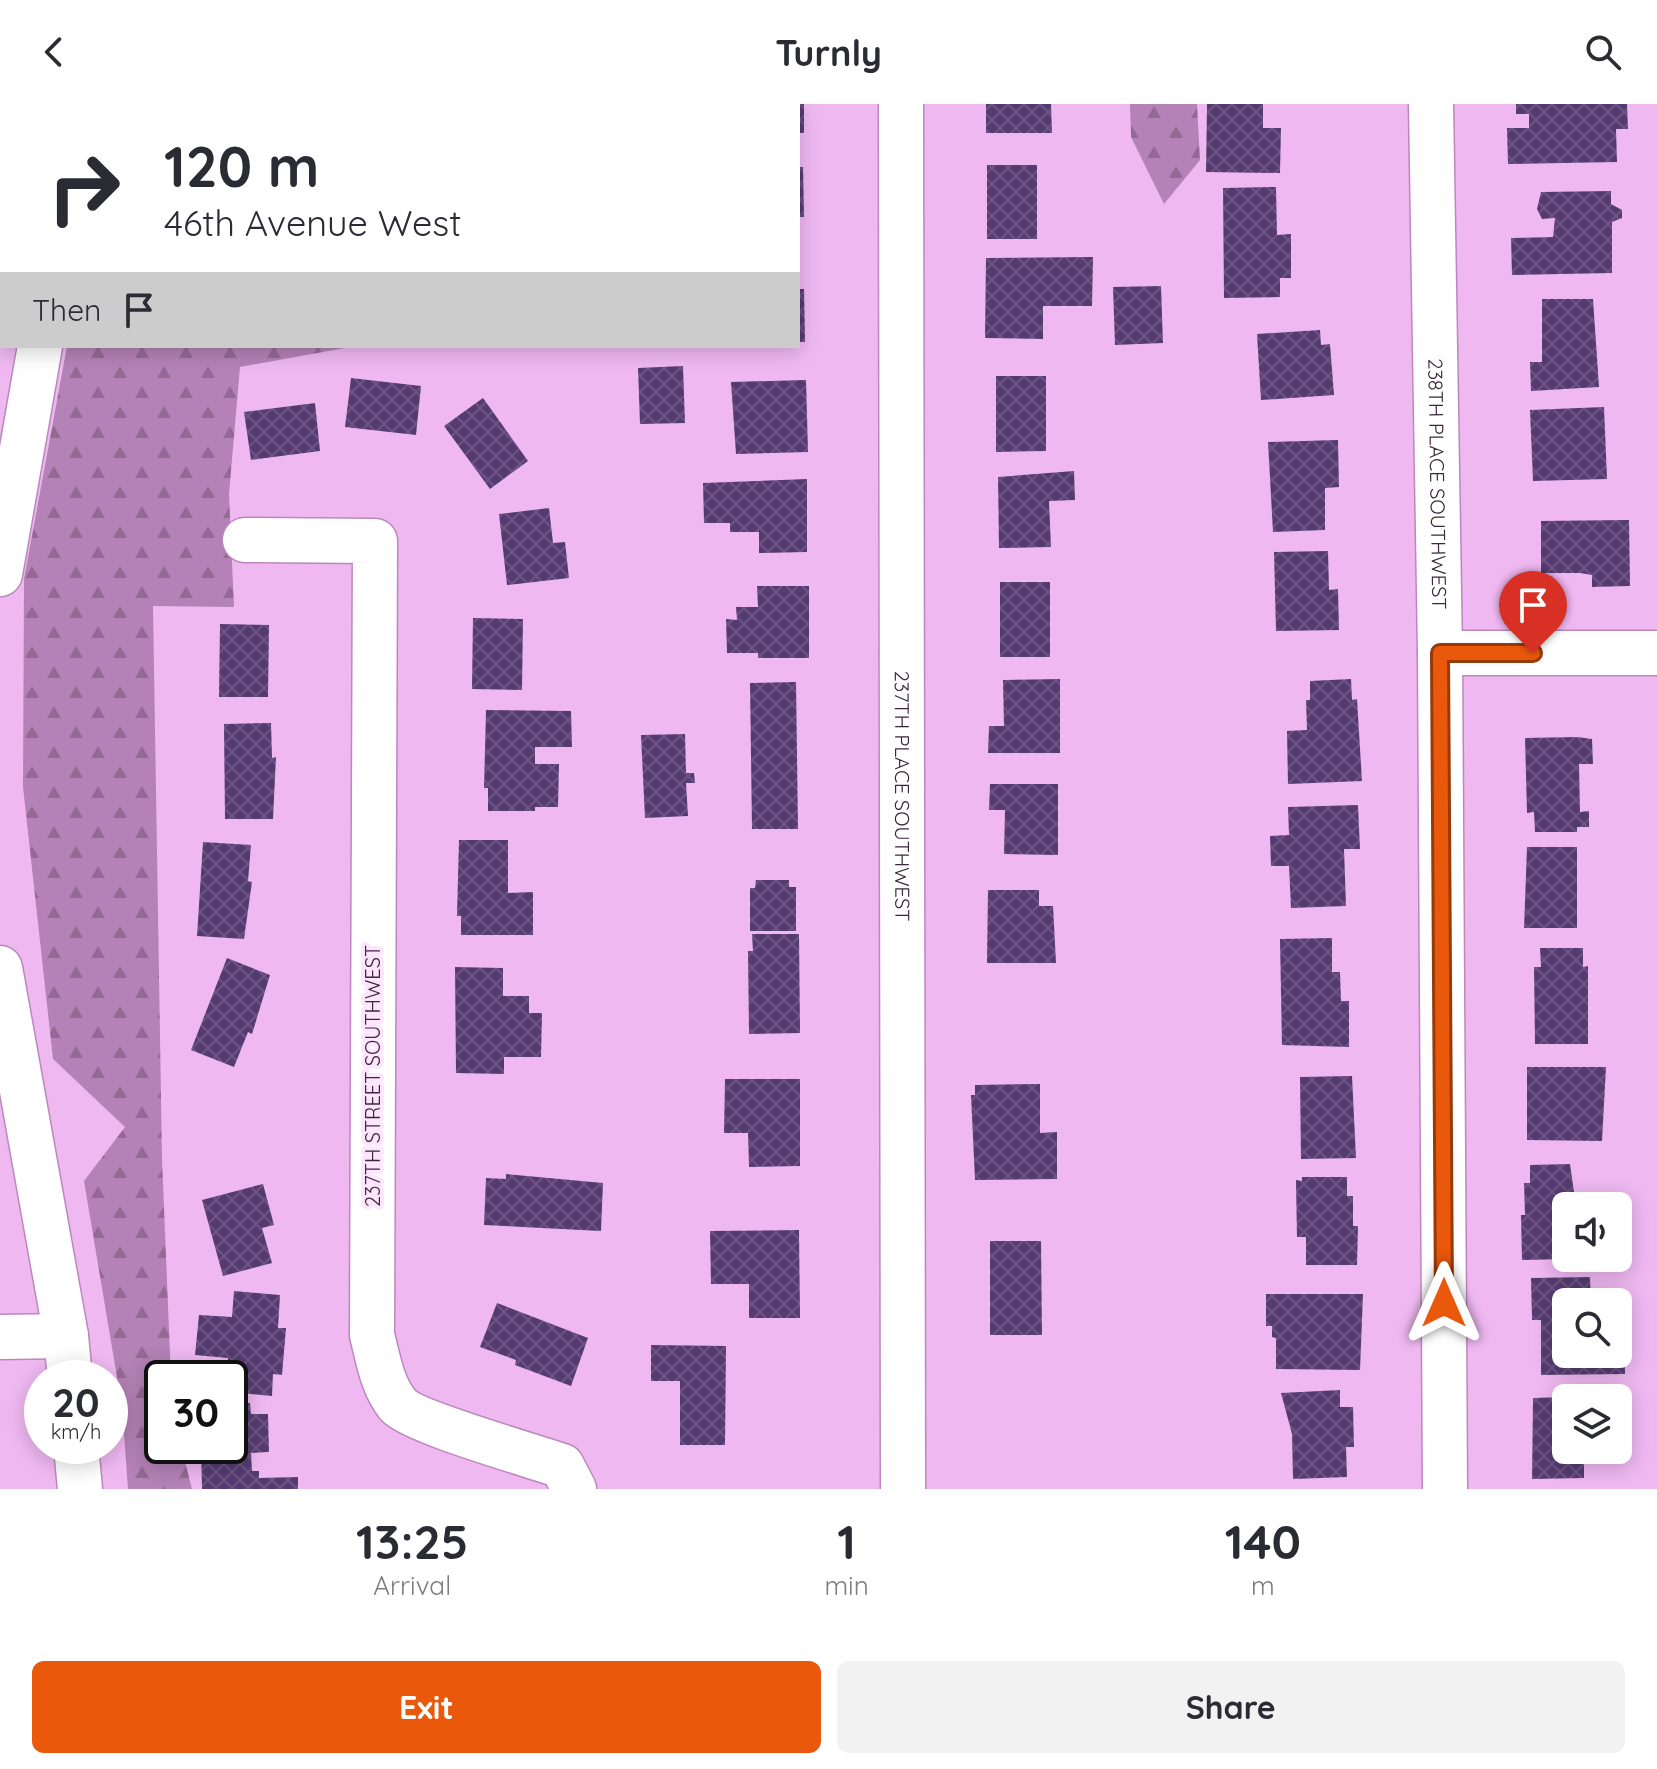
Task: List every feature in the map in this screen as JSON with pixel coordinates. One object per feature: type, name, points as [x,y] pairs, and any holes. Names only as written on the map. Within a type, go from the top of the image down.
[{"type":"street","name":"237TH PLACE SOUTHWEST","points":[[901,104],[903,1489]]},
{"type":"street","name":"238TH PLACE SOUTHWEST","points":[[1431,104],[1440,653],[1445,1489]]},
{"type":"street","points":[[0,574],[7,500],[40,348]]},
{"type":"street","name":"237TH STREET SOUTHWEST","points":[[245,540],[375,541],[372,1335],[382,1376],[399,1407],[447,1428],[562,1466],[574,1489]]},
{"type":"street","points":[[1440,653],[1657,653]]},
{"type":"street","points":[[0,968],[68,1357],[0,1337]]},
{"type":"street","points":[[78,1464],[80,1489]]},
{"type":"green space","points":[[1130,104],[1197,104],[1200,160],[1164,204],[1131,137]]},
{"type":"green space","points":[[67,348],[345,348],[240,367],[229,494],[234,607],[153,606],[162,1159],[170,1360],[144,1360],[144,1464],[186,1464],[192,1489],[128,1489],[128,1360],[114,1360],[84,1181],[125,1127],[53,1059],[23,787],[24,579]]},
{"type":"building","points":[[800,104],[804,104],[804,133],[800,133]]},
{"type":"building","points":[[986,104],[1051,104],[1052,133],[986,133]]},
{"type":"building","points":[[1207,104],[1263,104],[1263,128],[1281,128],[1280,173],[1206,172]]},
{"type":"building","points":[[1516,104],[1627,104],[1628,129],[1616,129],[1617,162],[1508,164],[1507,128],[1529,128],[1529,114],[1516,114]]},
{"type":"building","points":[[987,165],[1037,165],[1037,239],[987,239]]},
{"type":"building","points":[[800,167],[803,167],[804,217],[800,217]]},
{"type":"building","points":[[1276,187],[1277,235],[1291,234],[1291,278],[1280,278],[1280,297],[1224,298],[1223,188]]},
{"type":"building","points":[[1611,191],[1611,204],[1622,210],[1622,218],[1612,222],[1612,273],[1512,275],[1511,238],[1553,237],[1555,218],[1542,219],[1537,209],[1541,192]]},
{"type":"building","points":[[1093,257],[1092,306],[1043,306],[1043,339],[985,338],[986,258]]},
{"type":"building","points":[[1161,286],[1163,343],[1115,345],[1113,287]]},
{"type":"building","points":[[800,289],[804,289],[805,342],[800,342]]},
{"type":"building","points":[[1542,299],[1593,299],[1599,387],[1531,391],[1530,362],[1542,362]]},
{"type":"building","points":[[1320,330],[1321,345],[1330,344],[1334,395],[1261,400],[1257,334]]},
{"type":"building","points":[[683,366],[685,423],[640,424],[638,368]]},
{"type":"building","points":[[996,376],[1046,376],[1046,451],[996,452]]},
{"type":"building","points":[[351,378],[421,386],[416,435],[345,427]]},
{"type":"building","points":[[806,380],[808,452],[736,454],[731,382]]},
{"type":"building","points":[[483,398],[528,461],[490,489],[444,426]]},
{"type":"building","points":[[315,403],[320,451],[251,460],[244,412]]},
{"type":"building","points":[[1604,407],[1607,479],[1533,481],[1530,410]]},
{"type":"building","points":[[1338,440],[1339,487],[1325,488],[1325,530],[1273,532],[1268,442]]},
{"type":"building","points":[[1074,471],[1075,500],[1049,501],[1051,547],[999,548],[998,477]]},
{"type":"building","points":[[807,479],[807,552],[759,553],[759,532],[730,532],[730,523],[704,523],[703,483]]},
{"type":"building","points":[[549,508],[553,543],[565,542],[569,578],[507,585],[499,514]]},
{"type":"building","points":[[1629,520],[1630,586],[1592,587],[1592,575],[1541,573],[1541,521]]},
{"type":"building","points":[[1328,551],[1329,590],[1338,589],[1339,630],[1276,631],[1274,552]]},
{"type":"building","points":[[1000,582],[1050,582],[1050,657],[1000,657]]},
{"type":"building","points":[[757,586],[809,586],[809,658],[758,658],[758,653],[727,653],[726,619],[737,620],[736,607],[758,607]]},
{"type":"building","points":[[473,618],[523,619],[522,690],[472,689]]},
{"type":"building","points":[[220,624],[269,625],[268,697],[219,697]]},
{"type":"building","points":[[1060,679],[1060,753],[988,753],[989,726],[1004,726],[1003,680]]},
{"type":"building","points":[[1351,679],[1352,700],[1357,699],[1362,781],[1288,784],[1287,731],[1307,730],[1306,700],[1310,700],[1310,681]]},
{"type":"building","points":[[796,682],[798,829],[752,829],[750,683]]},
{"type":"building","points":[[486,710],[571,711],[572,747],[535,747],[535,764],[559,764],[558,807],[535,807],[535,811],[488,811],[488,788],[484,788]]},
{"type":"building","points":[[271,723],[272,758],[276,757],[273,819],[225,819],[224,724]]},
{"type":"building","points":[[685,734],[686,773],[694,773],[695,783],[686,783],[688,816],[645,818],[641,735]]},
{"type":"building","points":[[1525,738],[1592,739],[1593,764],[1579,764],[1580,812],[1589,811],[1589,827],[1577,827],[1577,832],[1535,832],[1534,812],[1527,813]]},
{"type":"building","points":[[990,784],[1058,784],[1058,855],[1004,854],[1005,810],[989,810]]},
{"type":"building","points":[[1358,805],[1360,849],[1344,849],[1346,906],[1291,908],[1289,866],[1271,866],[1270,836],[1289,835],[1288,807]]},
{"type":"building","points":[[459,840],[508,840],[508,893],[533,892],[533,935],[461,935],[461,916],[457,916]]},
{"type":"building","points":[[203,842],[251,845],[248,881],[252,882],[244,939],[197,936]]},
{"type":"building","points":[[1527,847],[1577,847],[1577,928],[1524,928]]},
{"type":"building","points":[[756,880],[789,880],[789,887],[796,887],[796,931],[750,931],[750,888],[755,888]]},
{"type":"building","points":[[988,890],[1039,890],[1039,906],[1053,906],[1056,963],[987,963]]},
{"type":"building","points":[[752,934],[799,934],[800,1033],[749,1034],[748,951],[753,951]]},
{"type":"building","points":[[1332,938],[1332,972],[1340,972],[1341,1001],[1349,1001],[1349,1047],[1282,1045],[1280,939]]},
{"type":"building","points":[[1540,948],[1583,948],[1583,967],[1588,966],[1588,1044],[1535,1044],[1534,967],[1541,967]]},
{"type":"building","points":[[227,958],[270,975],[252,1034],[248,1032],[234,1067],[191,1050]]},
{"type":"building","points":[[455,967],[503,968],[503,996],[529,996],[529,1013],[542,1013],[541,1057],[504,1057],[504,1074],[456,1073]]},
{"type":"building","points":[[1527,1067],[1606,1067],[1602,1141],[1527,1140]]},
{"type":"building","points":[[1352,1076],[1356,1158],[1301,1159],[1300,1077]]},
{"type":"building","points":[[725,1079],[800,1079],[800,1166],[749,1167],[748,1133],[724,1133]]},
{"type":"building","points":[[1040,1084],[1040,1133],[1057,1132],[1057,1179],[975,1180],[971,1095],[975,1095],[975,1085]]},
{"type":"building","points":[[1570,1164],[1574,1192],[1552,1192],[1552,1259],[1522,1260],[1521,1215],[1525,1215],[1524,1183],[1530,1183],[1530,1165]]},
{"type":"building","points":[[506,1174],[603,1183],[601,1231],[484,1225],[486,1178],[506,1179]]},
{"type":"building","points":[[1302,1177],[1347,1177],[1347,1196],[1353,1196],[1353,1226],[1358,1226],[1357,1265],[1306,1265],[1306,1237],[1297,1237],[1296,1180],[1302,1181]]},
{"type":"building","points":[[263,1184],[274,1225],[262,1228],[272,1263],[223,1276],[202,1200]]},
{"type":"building","points":[[799,1230],[800,1318],[749,1318],[749,1284],[711,1284],[710,1231]]},
{"type":"building","points":[[990,1241],[1041,1241],[1042,1335],[990,1335]]},
{"type":"building","points":[[1590,1277],[1590,1288],[1552,1288],[1552,1368],[1625,1368],[1625,1374],[1541,1375],[1541,1320],[1532,1320],[1531,1278]]},
{"type":"building","points":[[234,1291],[280,1295],[278,1328],[286,1328],[282,1375],[273,1374],[272,1396],[248,1394],[248,1360],[195,1355],[199,1315],[232,1317]]},
{"type":"building","points":[[1266,1294],[1363,1294],[1360,1370],[1276,1369],[1276,1338],[1272,1337],[1272,1326],[1266,1326]]},
{"type":"building","points":[[497,1303],[588,1338],[571,1386],[515,1365],[516,1360],[480,1347]]},
{"type":"building","points":[[651,1345],[726,1346],[725,1445],[680,1445],[680,1381],[651,1381]]},
{"type":"building","points":[[1340,1390],[1340,1407],[1353,1407],[1354,1447],[1346,1447],[1347,1477],[1293,1479],[1292,1434],[1281,1393]]},
{"type":"building","points":[[1552,1397],[1552,1464],[1584,1464],[1584,1478],[1532,1479],[1533,1398]]},
{"type":"building","points":[[248,1403],[251,1414],[268,1414],[269,1452],[251,1453],[252,1471],[259,1471],[259,1478],[298,1477],[298,1489],[202,1489],[201,1464],[248,1464]]},
{"type":"route","points":[[1444,1303],[1440,653],[1533,653]]}]
